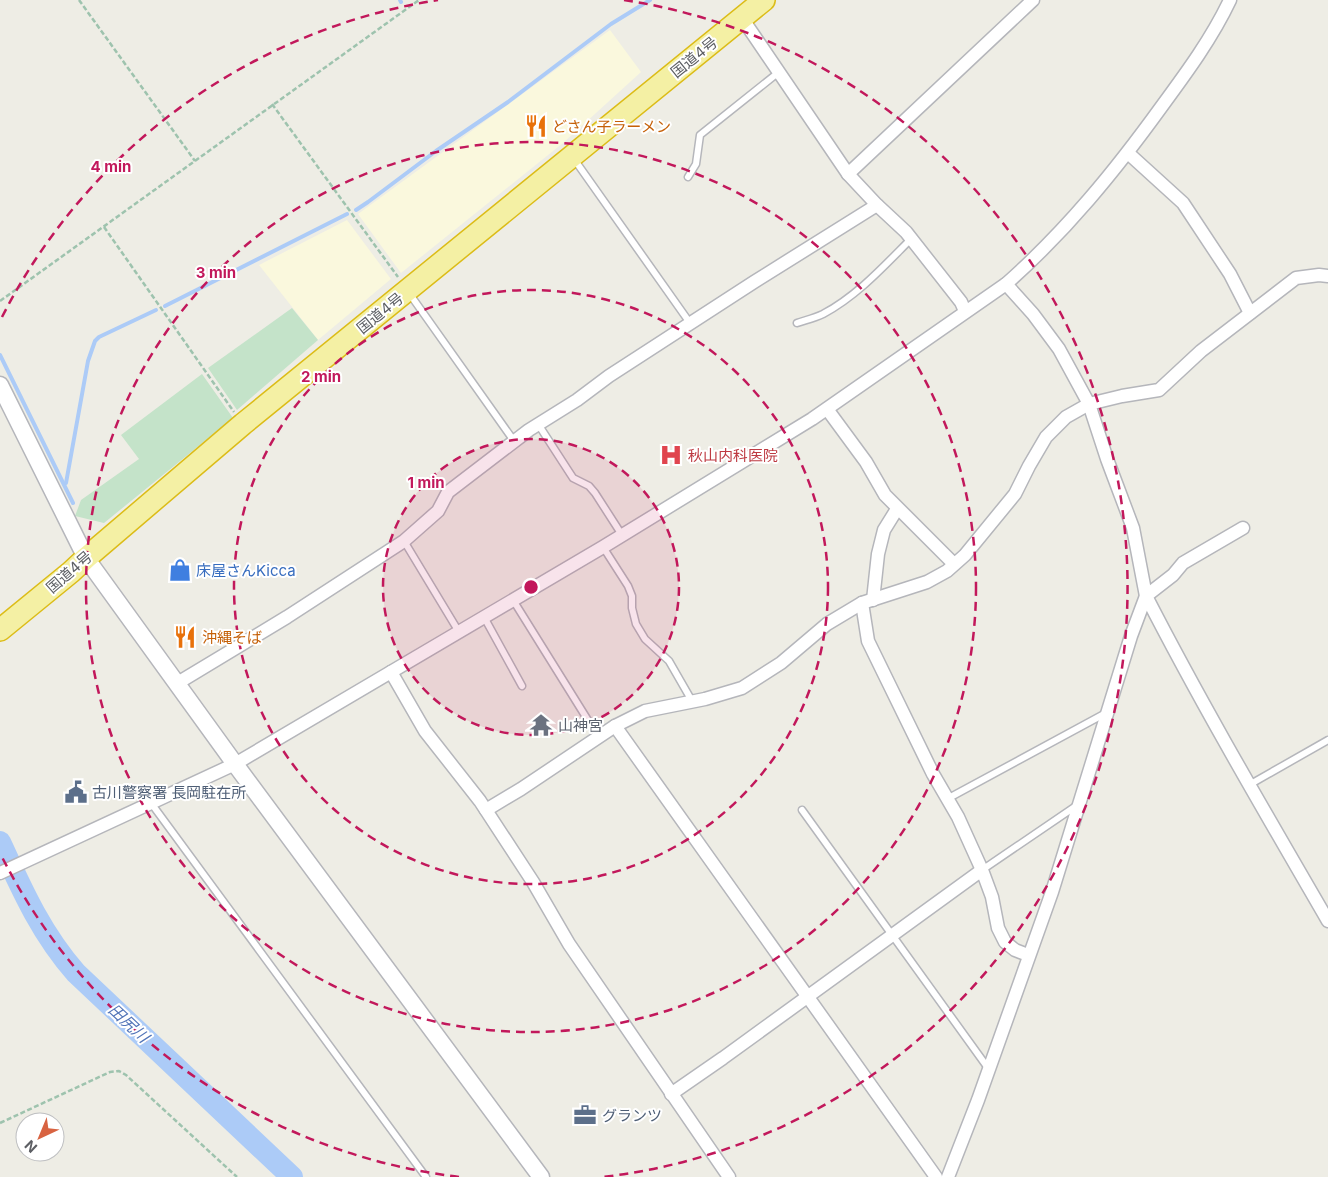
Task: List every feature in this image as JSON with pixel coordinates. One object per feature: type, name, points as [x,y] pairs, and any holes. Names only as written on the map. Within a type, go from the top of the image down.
[{"type":"highway","name":"国道4号","points":[[0,630],[71,572],[243,424],[764,0]]},
{"type":"street","points":[[848,174],[1033,0]]},
{"type":"street","points":[[0,873],[235,764],[622,536],[827,410],[1006,284],[1071,221],[1128,153],[1186,74],[1230,0]]},
{"type":"street","points":[[742,18],[848,174],[912,238],[961,302],[964,312]]},
{"type":"street","points":[[1128,153],[1183,203],[1230,274],[1250,313]]},
{"type":"street","points":[[176,684],[288,617],[404,541],[438,511],[448,492],[538,424],[577,400],[608,376],[877,205]]},
{"type":"street","points":[[486,810],[614,726],[646,712],[742,688],[781,663],[827,624],[868,602],[927,582],[947,571],[965,555],[1015,494],[1046,437],[1066,417],[1089,404],[1159,390],[1201,351],[1296,278],[1319,275],[1328,276]]},
{"type":"street","points":[[1006,284],[1033,314],[1059,349],[1089,404],[1133,528],[1146,596],[1249,786],[1328,921]]},
{"type":"street","points":[[0,385],[86,558],[176,684],[541,1177]]},
{"type":"street","points":[[827,410],[866,462],[885,495],[954,564]]},
{"type":"street","points":[[897,509],[884,530],[878,554],[868,602],[868,641],[933,774],[958,817],[982,870],[992,897],[998,928],[1005,942],[1015,950],[1028,956]]},
{"type":"street","points":[[948,1177],[1052,892],[1131,636],[1146,596],[1172,575],[1183,563],[1243,528]]},
{"type":"street","points":[[391,672],[425,731],[486,810],[533,882],[569,944],[729,1177]]},
{"type":"street","points":[[614,726],[936,1177]]},
{"type":"street","points":[[671,1094],[982,870]]},
{"type":"lane","points":[[688,177],[696,164],[700,135],[779,72]]},
{"type":"lane","points":[[572,157],[690,323]]},
{"type":"lane","points":[[798,323],[822,315],[839,305],[860,288],[912,238]]},
{"type":"lane","points":[[407,291],[514,442]]},
{"type":"lane","points":[[538,424],[573,478],[589,486],[595,493],[622,536]]},
{"type":"lane","points":[[404,541],[459,632]]},
{"type":"lane","points":[[603,547],[628,586],[632,596],[632,608],[636,624],[645,639],[669,661],[692,701]]},
{"type":"lane","points":[[514,600],[598,738]]},
{"type":"lane","points":[[484,617],[522,686]]},
{"type":"lane","points":[[947,799],[1108,712]]},
{"type":"lane","points":[[1249,786],[1328,740]]},
{"type":"lane","points":[[151,803],[426,1177]]},
{"type":"lane","points":[[982,870],[1079,804]]},
{"type":"lane","points":[[802,810],[988,1068]]},
{"type":"path","points":[[79,0],[195,161]]},
{"type":"path","points":[[0,301],[419,0]]},
{"type":"path","points":[[272,104],[407,291]]},
{"type":"path","points":[[104,226],[243,424]]},
{"type":"path","points":[[0,1123],[110,1072],[119,1071],[126,1075],[237,1177]]},
{"type":"shaded area","points":[[610,30],[641,72],[563,143],[401,273],[358,214]]},
{"type":"shaded area","points":[[347,220],[391,279],[318,340],[259,265]]},
{"type":"green space","points":[[292,308],[318,340],[237,410],[208,368]]},
{"type":"green space","points":[[202,374],[233,418],[104,523],[75,516],[81,500],[139,459],[121,435]]},
{"type":"waterway","points":[[356,210],[436,151],[508,102],[611,24],[650,0]]},
{"type":"waterway","points":[[165,306],[347,214]]},
{"type":"waterway","points":[[66,483],[88,361],[95,341],[99,337],[156,310]]},
{"type":"waterway","points":[[0,355],[73,503]]},
{"type":"waterway","name":"田尻川","points":[[0,842],[24,894],[42,927],[76,973],[292,1177]]},
{"type":"place","name":"どさん子ラーメン","points":[[536,126]]},
{"type":"place","name":"秋山内科医院","points":[[671,455]]},
{"type":"place","name":"床屋さんKicca","points":[[180,570]]},
{"type":"place","name":"沖縄そば","points":[[185,637]]},
{"type":"place","name":"山神宮","points":[[541,725]]},
{"type":"place","name":"古川警察署 長岡駐在所","points":[[76,792]]},
{"type":"place","name":"グランツ","points":[[585,1115]]}]
